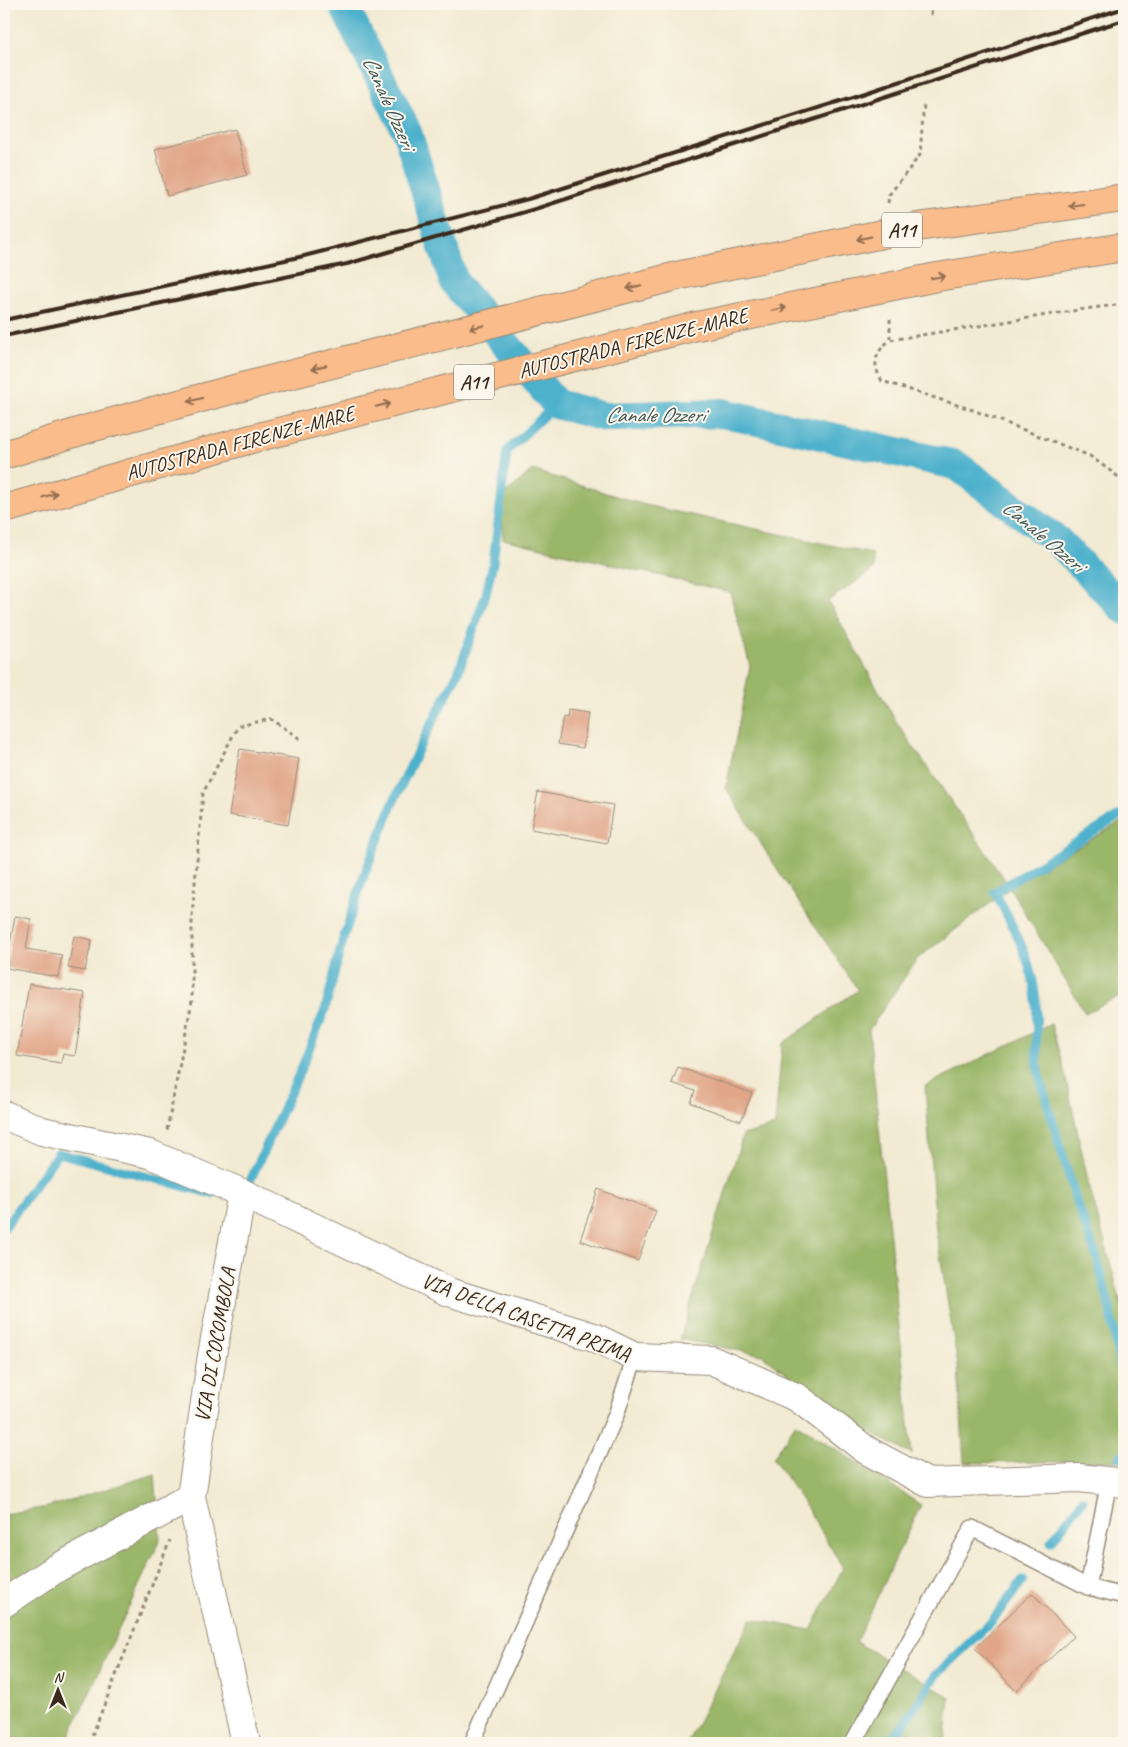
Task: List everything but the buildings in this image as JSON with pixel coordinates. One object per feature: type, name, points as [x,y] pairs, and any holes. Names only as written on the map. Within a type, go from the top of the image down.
[{"type":"highway","name":"A11","points":[[4,455],[94,427],[242,387],[681,275],[916,227],[1124,198]]},
{"type":"highway","name":"AUTOSTRADA FIRENZE-MARE","points":[[4,509],[251,438],[697,326],[937,277],[1124,247]]},
{"type":"street","points":[[4,1114],[42,1131],[150,1154],[242,1194]]},
{"type":"street","name":"VIA DELLA CASETTA PRIMA","points":[[242,1194],[449,1292],[594,1337],[635,1357],[711,1360],[798,1398],[866,1450],[928,1484],[1079,1478],[1117,1482]]},
{"type":"street","name":"VIA DI COCOMBOLA","points":[[242,1194],[212,1355],[191,1497],[246,1743]]},
{"type":"street","points":[[4,1602],[57,1568],[191,1497]]},
{"type":"lane","points":[[472,1743],[616,1415],[635,1357]]},
{"type":"lane","points":[[1088,1587],[1117,1482]]},
{"type":"lane","points":[[853,1743],[972,1528],[1088,1587],[1124,1596]]},
{"type":"path","points":[[931,15],[932,4]]},
{"type":"path","points":[[889,195],[920,155],[924,102]]},
{"type":"path","points":[[1124,304],[890,340],[881,347],[876,359],[876,371],[882,382],[972,410],[1090,456],[1124,481]]},
{"type":"path","points":[[890,319],[890,340]]},
{"type":"path","points":[[162,1159],[192,1001],[192,916],[203,793],[238,726],[271,719],[302,740]]},
{"type":"path","points":[[89,1743],[171,1538]]},
{"type":"green space","points":[[532,470],[645,505],[872,554],[874,569],[828,601],[897,723],[1010,887],[1124,820],[1124,994],[1085,1013],[1010,888],[917,959],[869,1030],[912,1455],[842,1416],[762,1355],[680,1339],[743,1135],[775,1126],[782,1044],[858,990],[780,874],[726,788],[750,666],[730,592],[503,539],[502,497]]},
{"type":"green space","points":[[1051,1024],[1064,1070],[1089,1185],[1124,1314],[1124,1461],[964,1463],[958,1366],[936,1230],[925,1086]]},
{"type":"green space","points":[[796,1423],[921,1505],[856,1642],[950,1697],[945,1743],[687,1743],[751,1619],[811,1630],[843,1568],[809,1511],[773,1458]]},
{"type":"green space","points":[[155,1474],[160,1540],[66,1743],[4,1743],[4,1514],[48,1507]]},
{"type":"waterway","name":"Canale Ozzeri","points":[[343,4],[407,132],[454,282],[556,404],[605,417],[722,413],[956,465],[1058,541],[1124,609]]},
{"type":"waterway","points":[[251,1179],[302,1067],[325,1010],[343,939],[365,873],[392,805],[458,673],[486,594],[493,563],[507,451],[556,404]]},
{"type":"waterway","points":[[1124,813],[995,892],[1009,918],[1031,972],[1036,1001],[1039,1075],[1075,1197],[1098,1261],[1110,1309],[1124,1390]]},
{"type":"waterway","points":[[4,1228],[58,1153],[212,1194]]},
{"type":"waterway","points":[[1119,1458],[1124,1453]]},
{"type":"waterway","points":[[1051,1542],[1083,1500]]},
{"type":"waterway","points":[[886,1743],[903,1726],[935,1676],[992,1621],[1023,1580]]},
{"type":"railway","points":[[4,320],[304,256],[528,199],[850,98],[1124,8]]},
{"type":"railway","points":[[4,336],[347,264],[538,208],[1124,20]]}]
